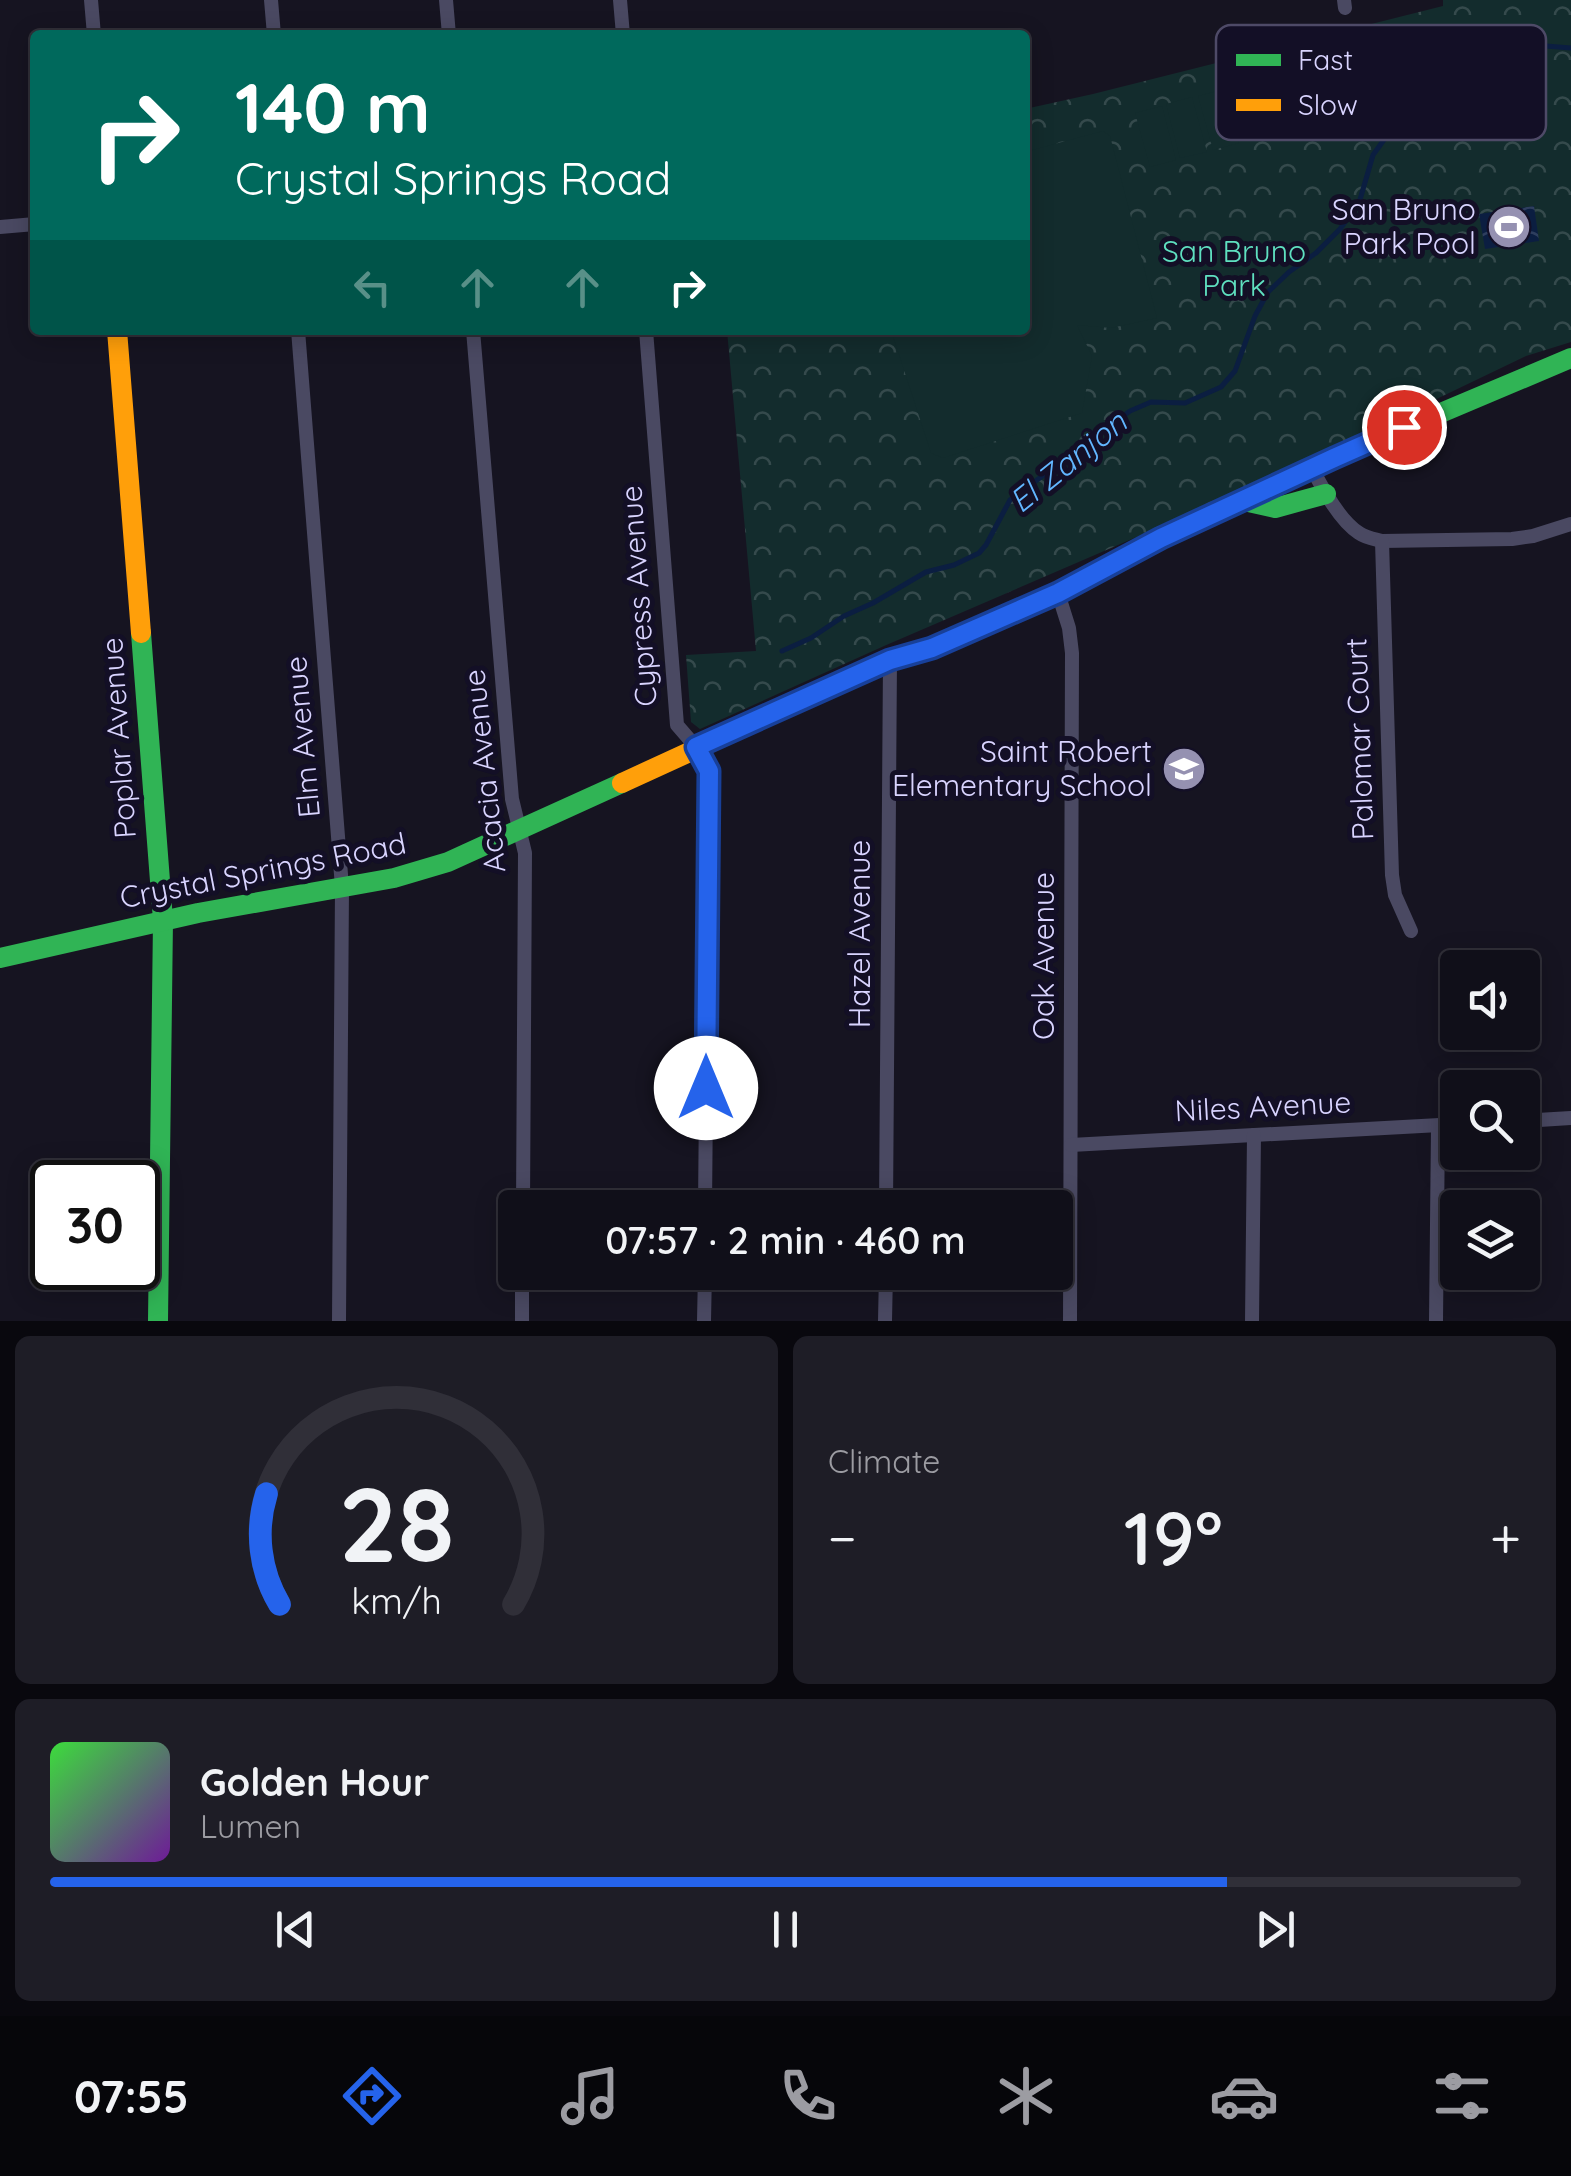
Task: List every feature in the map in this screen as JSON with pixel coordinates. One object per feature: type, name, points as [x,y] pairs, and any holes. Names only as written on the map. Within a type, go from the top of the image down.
[{"type":"main road","name":"Poplar Avenue","points":[[118,335],[164,920],[158,1321]]},
{"type":"main road","name":"Crystal Springs Road","points":[[0,958],[164,920],[421,872],[890,660],[932,648],[1058,593],[1161,538],[1312,468],[1571,358]]},
{"type":"main road","points":[[1244,500],[1275,508],[1326,494]]},
{"type":"street","points":[[91,0],[94,30]]},
{"type":"street","points":[[271,0],[274,30]]},
{"type":"street","points":[[446,0],[448,30]]},
{"type":"street","points":[[620,0],[623,30]]},
{"type":"street","points":[[0,227],[30,224]]},
{"type":"street","name":"Elm Avenue","points":[[298,335],[342,888],[339,1321]]},
{"type":"street","name":"Acacia Avenue","points":[[473,335],[512,798],[525,853],[522,1190]]},
{"type":"street","name":"Cypress Avenue","points":[[646,335],[676,725],[696,747],[709,771],[706,1190]]},
{"type":"street","points":[[1312,468],[1353,529],[1382,541],[1512,539],[1571,524]]},
{"type":"street","name":"Palomar Court","points":[[1382,541],[1392,876],[1411,932]]},
{"type":"street","name":"Oak Avenue","points":[[1058,593],[1072,652],[1070,1321]]},
{"type":"street","name":"Hazel Avenue","points":[[886,1190],[890,660]]},
{"type":"street","points":[[1540,1120],[1571,1118]]},
{"type":"street","points":[[1436,1321],[1438,1126]]},
{"type":"street","name":"Niles Avenue","points":[[1071,1145],[1438,1126]]},
{"type":"street","points":[[1252,1321],[1254,1135]]},
{"type":"street","points":[[522,1290],[522,1321]]},
{"type":"street","points":[[704,1321],[705,1290]]},
{"type":"street","points":[[886,1290],[886,1321]]},
{"type":"green space","name":"San Bruno Park","points":[[1443,0],[1571,0],[1571,342],[1526,356],[1264,482],[700,729],[691,722],[686,655],[756,651],[727,335],[1030,335],[1030,108],[1216,63],[1216,140],[1546,140],[1546,25],[1367,25],[1443,6]]},
{"type":"green space","points":[[1216,91],[1216,140],[1239,143],[1213,150],[1198,96]]},
{"type":"green space","points":[[1192,97],[1207,152],[1180,158],[1166,104]]},
{"type":"green space","points":[[1162,106],[1176,160],[1150,167],[1135,113]]},
{"type":"green space","points":[[1103,131],[1110,136],[1157,318],[1111,328],[1077,325],[1092,356],[1082,413],[943,458],[931,453],[893,335],[1030,335],[1030,151]]},
{"type":"water","name":"San Bruno Park Pool","points":[[1534,206],[1539,241],[1485,249],[1479,214]]},
{"type":"waterway","name":"El Zanjon","points":[[1546,46],[1571,48]]},
{"type":"waterway","name":"El Zanjon","points":[[782,651],[926,572],[979,553],[1010,500],[1130,411],[1151,402],[1185,403],[1221,387],[1235,371],[1268,292],[1316,253],[1359,203],[1373,155],[1384,140]]},
{"type":"traffic: fast","points":[[1180,529],[1334,458],[1571,358]]},
{"type":"traffic: fast","points":[[1244,501],[1275,508],[1326,494]]},
{"type":"traffic: fast","points":[[141,633],[163,920],[158,1321]]},
{"type":"traffic: fast","points":[[0,958],[198,913],[394,878],[448,862],[622,783]]},
{"type":"traffic: slow","points":[[117,335],[141,633]]},
{"type":"traffic: slow","points":[[622,783],[890,660],[932,648],[1058,593],[1180,529]]},
{"type":"place","name":"San Bruno Park Pool","points":[[1509,227]]},
{"type":"place","name":"Saint Robert Elementary School","points":[[1184,769]]},
{"type":"route","points":[[706,1088],[709,771],[696,747],[890,660],[932,648],[1058,593],[1161,538],[1404,427]]}]
